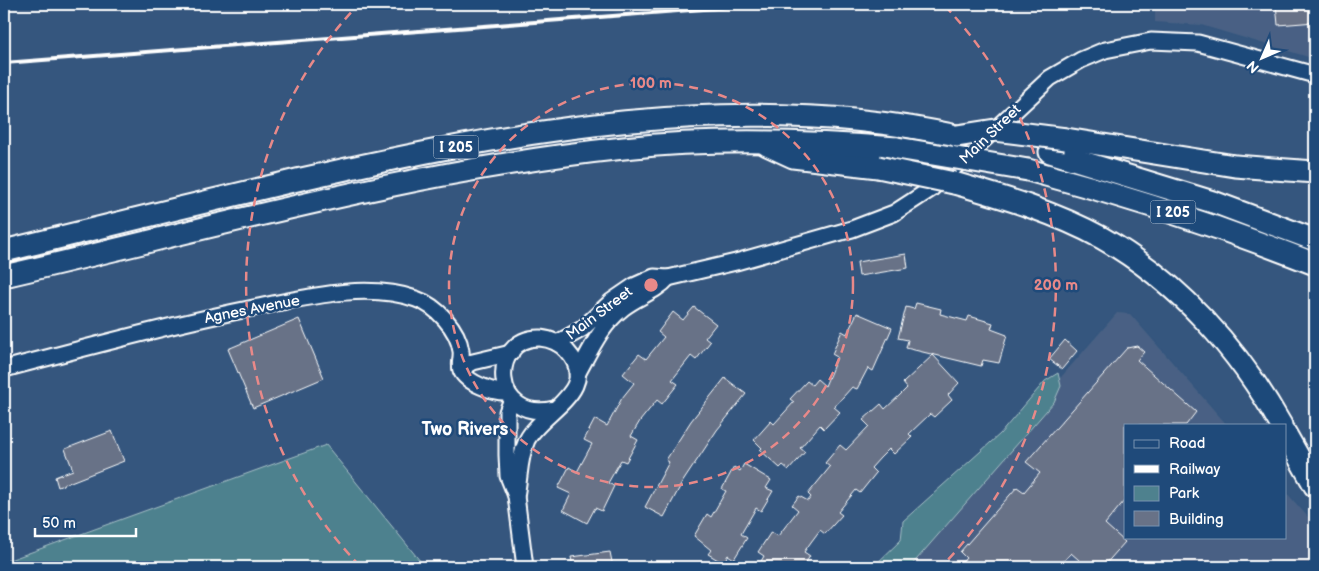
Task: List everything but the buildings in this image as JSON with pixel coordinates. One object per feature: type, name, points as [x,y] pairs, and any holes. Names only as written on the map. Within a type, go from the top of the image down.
[{"type":"highway","name":"I 205","points":[[4,250],[334,172],[536,132],[654,120],[755,116],[862,120],[918,127],[957,136],[1058,146],[1315,240]]},
{"type":"highway","name":"I 205","points":[[4,276],[205,227],[453,173],[626,147],[760,142],[824,143],[897,148],[1028,170],[1103,190],[1179,214],[1315,264]]},
{"type":"highway","points":[[760,142],[794,158],[878,167],[954,183],[997,196],[1101,238],[1152,272],[1192,308],[1217,334],[1256,385],[1280,424]]},
{"type":"highway","points":[[1058,146],[1235,166],[1315,172]]},
{"type":"highway","points":[[1286,435],[1315,486]]},
{"type":"street","name":"Main Street","points":[[558,343],[582,329],[612,301],[634,286],[654,277],[668,278],[736,262],[852,229],[894,213],[922,197],[943,179],[1025,99],[1050,78],[1081,60],[1105,50],[1151,41],[1198,43],[1315,75]]},
{"type":"street","name":"Main Street","points":[[516,496],[526,441],[542,419],[571,395],[577,374],[607,324],[622,308],[659,289],[668,278]]},
{"type":"street","name":"Agnes Avenue","points":[[4,369],[240,311],[351,292],[376,292],[417,299],[437,310],[455,334],[461,350],[461,369]]},
{"type":"street","name":"Main Street","points":[[525,567],[516,496],[508,476],[506,455],[509,396],[503,372],[510,352],[518,345],[537,338],[558,343],[567,351],[574,362],[577,374]]},
{"type":"street","points":[[510,352],[473,362],[461,369],[465,376],[485,388],[509,396],[531,411],[543,412],[554,409]]},
{"type":"shaded area","points":[[1155,4],[1315,4],[1315,59],[1201,25],[1155,22]]},
{"type":"shaded area","points":[[1117,313],[1130,314],[1226,424],[1124,424],[1124,538],[1286,538],[1286,492],[1315,525],[1315,567],[895,567]]},
{"type":"green space","points":[[1058,373],[1061,386],[1054,402],[910,567],[873,567],[901,540],[903,521],[1000,434],[1045,381]]},
{"type":"green space","points":[[326,445],[425,567],[4,567],[4,562]]},
{"type":"railway","points":[[4,63],[769,4]]},
{"type":"district","name":"Two Rivers","points":[[465,429]]}]
